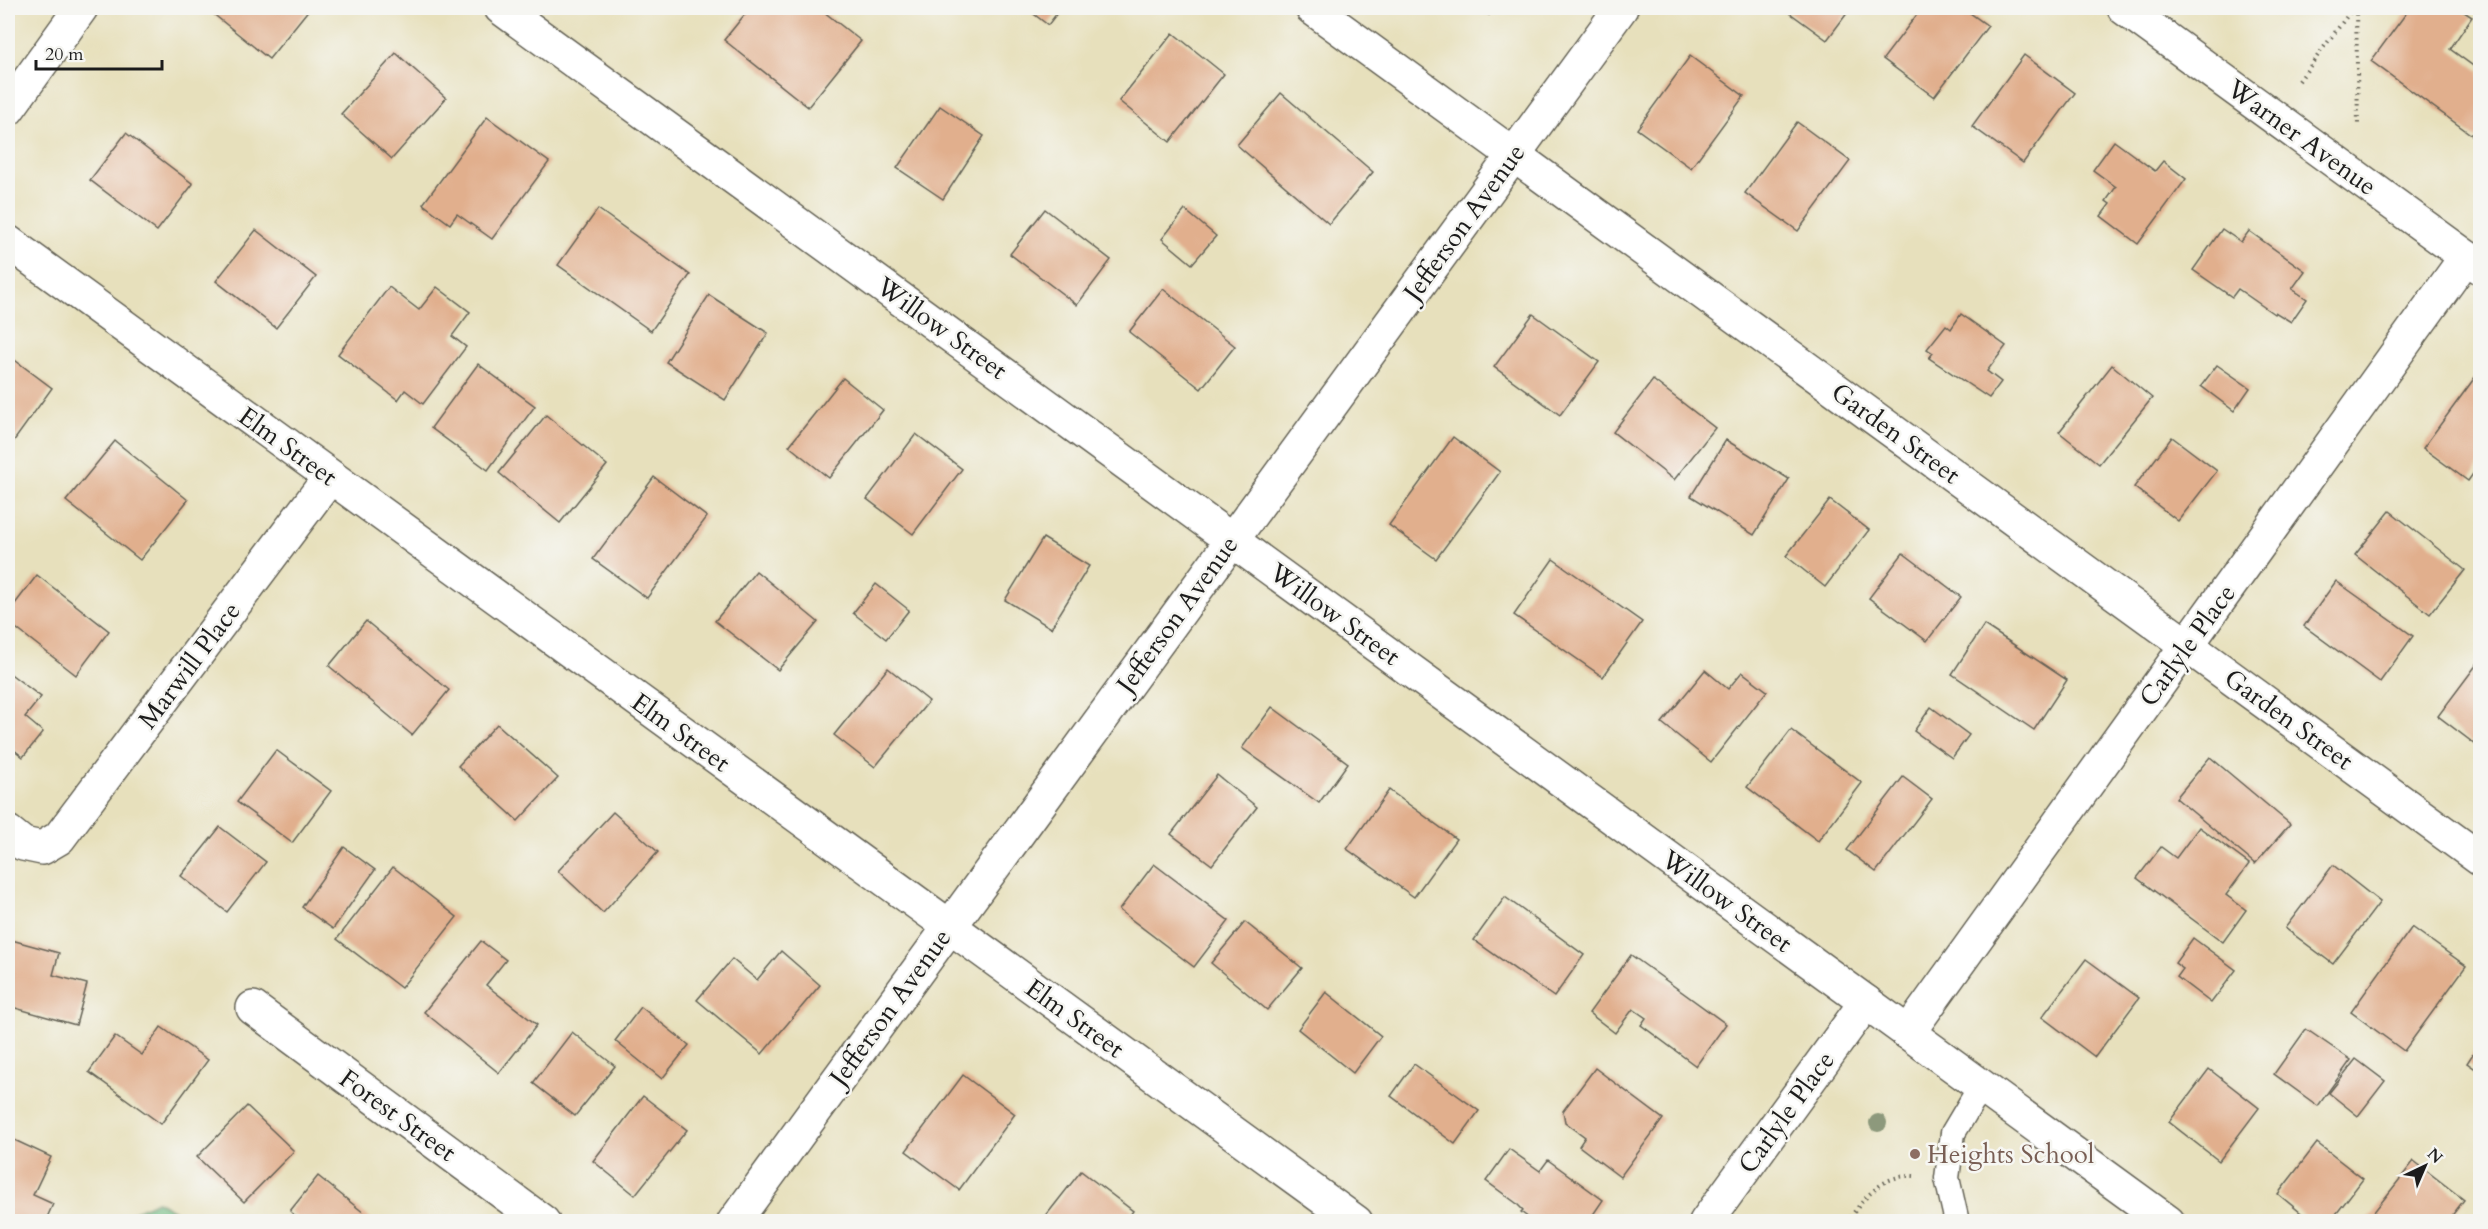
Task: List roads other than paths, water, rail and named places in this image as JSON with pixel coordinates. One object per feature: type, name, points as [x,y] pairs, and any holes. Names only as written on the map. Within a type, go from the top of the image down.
[{"type":"street","points":[[8,109],[81,8]]},
{"type":"street","name":"Willow Street","points":[[501,8],[2168,1221]]},
{"type":"street","name":"Garden Street","points":[[1312,8],[2481,859]]},
{"type":"street","name":"Jefferson Avenue","points":[[734,1221],[1621,8]]},
{"type":"street","name":"Warner Avenue","points":[[2124,8],[2473,262]]},
{"type":"street","name":"Elm Street","points":[[8,242],[1356,1221]]},
{"type":"street","name":"Carlyle Place","points":[[1908,1033],[2187,644],[2473,262]]},
{"type":"street","name":"Marwill Place","points":[[8,832],[23,844],[42,848],[59,838],[330,477]]},
{"type":"street","name":"Carlyle Place","points":[[1706,1221],[1866,1002]]},
{"type":"street","name":"Forest Street","points":[[253,1008],[543,1221]]},
{"type":"lane","points":[[1956,1221],[1947,1178],[1953,1133],[1981,1086]]},
{"type":"place","name":"Heights School","points":[[1915,1154]]}]
